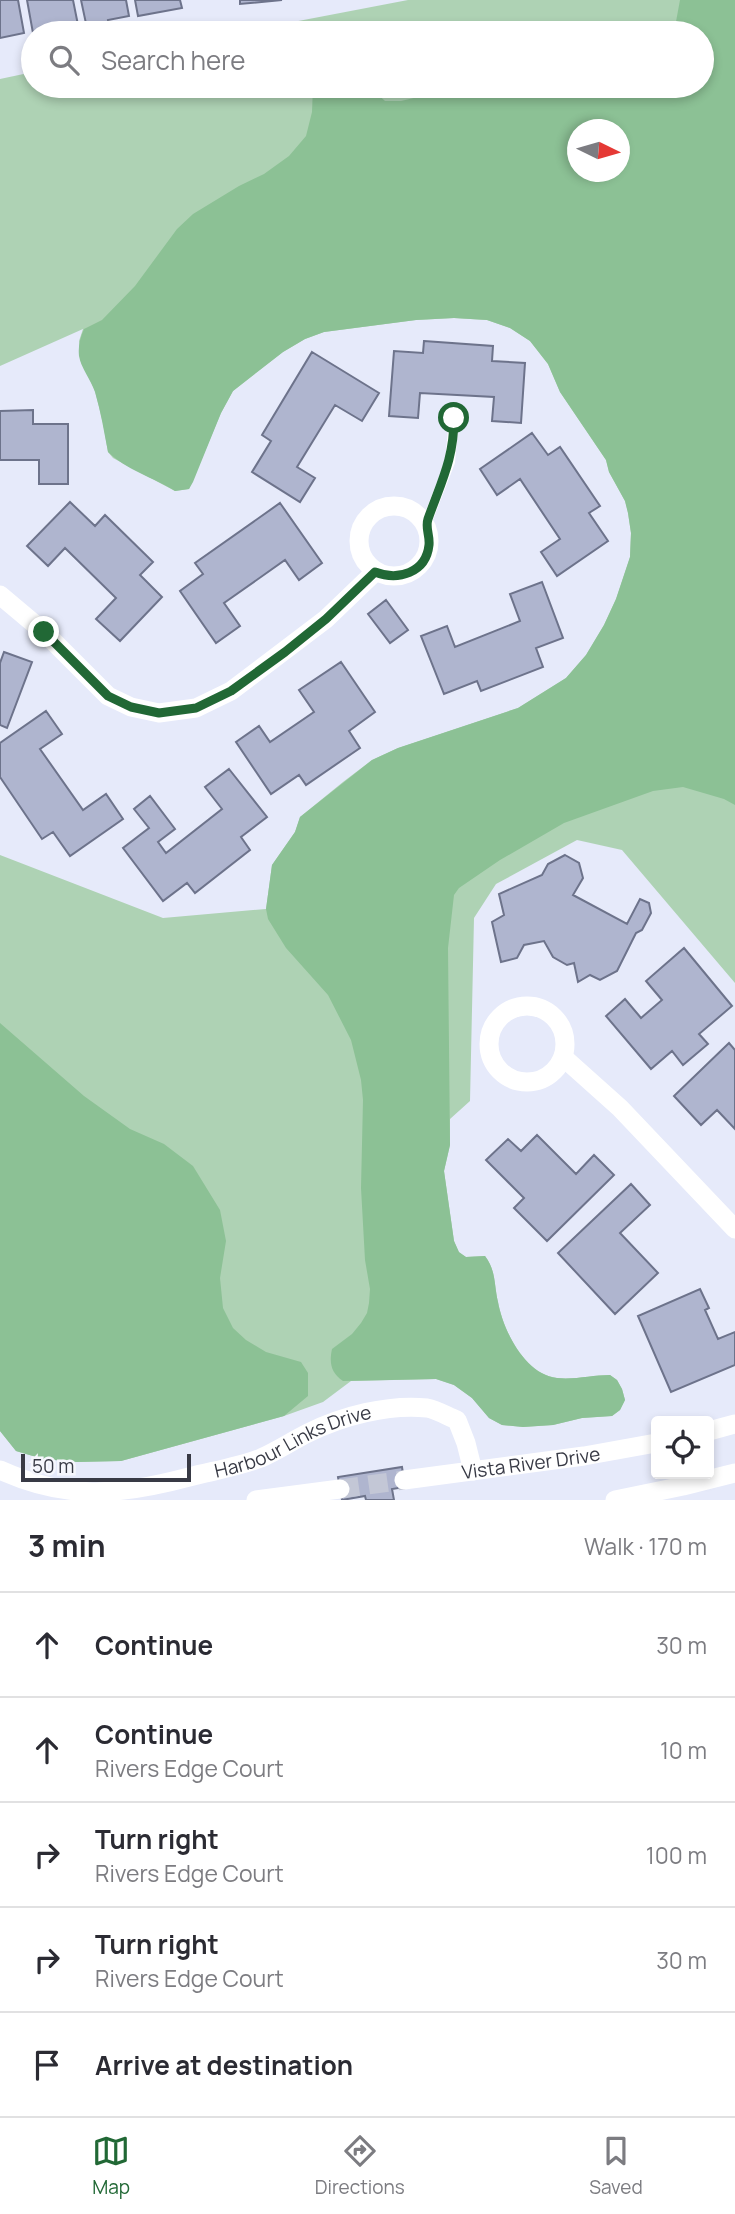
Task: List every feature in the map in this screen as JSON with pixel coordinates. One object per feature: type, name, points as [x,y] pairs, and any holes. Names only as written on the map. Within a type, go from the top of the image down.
[{"type":"street","points":[[398,506],[419,515],[426,524],[429,547],[419,568],[398,577],[375,572],[361,554],[358,542],[360,530],[366,520],[375,511],[386,507],[398,506]]},
{"type":"street","points":[[0,595],[44,632],[108,696],[131,707],[159,713],[196,708],[231,691],[326,619],[375,572]]},
{"type":"street","points":[[563,1057],[620,1108],[735,1228]]},
{"type":"street","name":"Harbour Links Drive","points":[[0,1470],[39,1492],[95,1499],[122,1495],[259,1459],[310,1432],[340,1420],[391,1409],[428,1408],[457,1420],[473,1471]]},
{"type":"street","points":[[714,1429],[735,1424]]},
{"type":"street","name":"Vista River Drive","points":[[404,1480],[584,1456],[651,1444]]},
{"type":"street","points":[[615,1500],[735,1473]]},
{"type":"street","points":[[256,1500],[340,1489]]},
{"type":"lane","points":[[426,524],[450,462],[454,418]]},
{"type":"shaded area","points":[[408,0],[735,0],[735,983],[622,850],[577,840],[496,884],[474,918],[470,1101],[450,1119],[450,1145],[444,1171],[454,1241],[459,1253],[466,1257],[485,1256],[489,1261],[501,1313],[517,1349],[535,1369],[545,1375],[570,1378],[610,1375],[617,1380],[625,1400],[620,1410],[612,1416],[582,1418],[553,1425],[502,1425],[489,1418],[472,1398],[454,1385],[436,1379],[351,1381],[323,1402],[284,1416],[121,1461],[77,1462],[43,1459],[16,1451],[0,1431],[0,855],[163,918],[266,909],[272,865],[295,832],[300,817],[343,782],[372,760],[398,748],[518,708],[566,678],[586,655],[616,599],[630,557],[631,533],[625,501],[609,472],[606,460],[560,392],[548,364],[530,341],[510,328],[487,320],[416,320],[324,332],[305,339],[283,352],[233,391],[189,489],[175,491],[113,458],[108,452],[95,391],[81,363],[79,341],[83,329],[0,366],[0,79],[21,75],[21,98],[714,98],[714,21],[299,21]]},
{"type":"shaded area","points":[[680,0],[735,0],[735,805],[683,787],[653,791],[564,823],[500,860],[459,888],[454,895],[448,948],[450,1145],[444,1171],[454,1241],[459,1252],[466,1257],[485,1256],[489,1261],[501,1313],[510,1338],[535,1369],[557,1378],[610,1375],[617,1380],[625,1400],[620,1410],[612,1416],[582,1418],[553,1425],[502,1425],[489,1418],[472,1398],[454,1385],[436,1379],[343,1381],[333,1371],[332,1349],[352,1334],[361,1323],[369,1303],[361,1188],[361,1080],[351,1040],[328,995],[286,948],[268,919],[266,909],[272,865],[295,832],[300,817],[372,760],[398,748],[518,708],[566,678],[586,655],[604,625],[630,557],[631,533],[625,501],[609,472],[606,460],[560,392],[548,364],[530,341],[510,328],[487,320],[416,320],[324,332],[305,339],[283,352],[233,391],[189,489],[175,491],[131,468],[108,452],[97,400],[79,356],[80,339],[84,329],[102,320],[135,286],[177,229],[193,214],[264,174],[289,156],[306,136],[313,98],[382,98],[385,101],[414,98],[714,98],[714,21],[676,21]]},
{"type":"shaded area","points":[[0,1023],[84,1096],[130,1129],[164,1144],[193,1166],[220,1210],[226,1241],[220,1278],[223,1308],[233,1328],[266,1352],[301,1362],[308,1373],[308,1396],[284,1416],[121,1461],[77,1462],[43,1459],[16,1451],[0,1431]]},
{"type":"building","points":[[0,0],[18,0],[21,34],[0,38]]},
{"type":"building","points":[[27,0],[73,0],[77,21],[31,21]]},
{"type":"building","points":[[81,0],[126,0],[129,16],[108,21],[85,21]]},
{"type":"building","points":[[135,0],[180,0],[182,8],[138,16]]},
{"type":"building","points":[[240,0],[282,0],[240,4]]},
{"type":"building","points":[[424,341],[493,346],[492,361],[525,363],[521,423],[492,421],[494,397],[420,393],[418,418],[389,416],[394,351],[423,353]]},
{"type":"building","points":[[312,352],[379,393],[362,421],[335,405],[297,467],[315,478],[300,502],[252,472],[271,441],[262,435]]},
{"type":"building","points":[[33,410],[33,424],[68,424],[68,484],[39,484],[39,460],[0,460],[0,411]]},
{"type":"building","points":[[532,433],[548,455],[560,447],[600,506],[589,513],[608,541],[557,576],[541,552],[560,539],[520,479],[497,495],[480,469]]},
{"type":"building","points":[[70,502],[95,526],[105,515],[153,562],[140,575],[162,597],[120,641],[96,619],[116,598],[65,548],[48,566],[27,546]]},
{"type":"building","points":[[280,503],[322,563],[299,580],[285,560],[224,603],[240,626],[216,643],[180,591],[203,574],[195,563]]},
{"type":"building","points":[[542,582],[563,638],[536,648],[543,667],[481,691],[477,681],[444,694],[421,636],[447,626],[455,647],[520,621],[510,594]]},
{"type":"building","points":[[386,600],[408,630],[390,643],[368,614]]},
{"type":"building","points":[[4,652],[32,662],[7,728],[0,725],[0,663]]},
{"type":"building","points":[[341,662],[375,712],[349,731],[360,748],[306,785],[299,775],[271,794],[236,742],[259,726],[270,742],[314,712],[299,690]]},
{"type":"building","points":[[46,711],[62,734],[40,749],[83,810],[106,794],[123,819],[70,856],[53,832],[42,839],[0,777],[0,743]]},
{"type":"building","points":[[229,769],[267,817],[241,837],[250,850],[195,893],[187,883],[163,901],[123,848],[149,828],[134,809],[150,796],[175,829],[158,842],[166,853],[222,809],[205,787]]},
{"type":"building","points":[[565,855],[579,863],[583,878],[573,895],[627,924],[640,899],[649,903],[651,913],[642,930],[636,933],[617,971],[600,980],[590,975],[578,982],[574,963],[567,965],[553,957],[544,941],[524,945],[517,958],[501,962],[492,922],[504,915],[499,894],[542,875],[548,864]]},
{"type":"building","points":[[684,948],[732,1006],[699,1034],[708,1044],[683,1065],[672,1051],[651,1069],[606,1016],[625,999],[641,1018],[662,1000],[646,981]]},
{"type":"building","points":[[729,1043],[735,1050],[735,1129],[717,1110],[701,1125],[674,1096]]},
{"type":"building","points":[[537,1135],[576,1174],[594,1155],[614,1175],[547,1241],[514,1208],[524,1198],[486,1160],[508,1139],[521,1151]]},
{"type":"building","points":[[631,1184],[650,1205],[620,1233],[658,1273],[615,1314],[558,1253]]},
{"type":"building","points":[[700,1289],[709,1308],[705,1310],[718,1339],[735,1332],[735,1365],[671,1392],[638,1316]]},
{"type":"building","points":[[402,1467],[405,1487],[392,1489],[394,1500],[366,1500],[365,1496],[342,1500],[338,1477]]},
{"type":"tunnel","points":[[340,1489],[404,1480]]},
{"type":"route","points":[[44,632],[108,696],[131,707],[159,713],[196,708],[231,691],[326,619],[375,572],[398,577],[419,568],[429,547],[426,524],[450,462],[454,418]]}]
